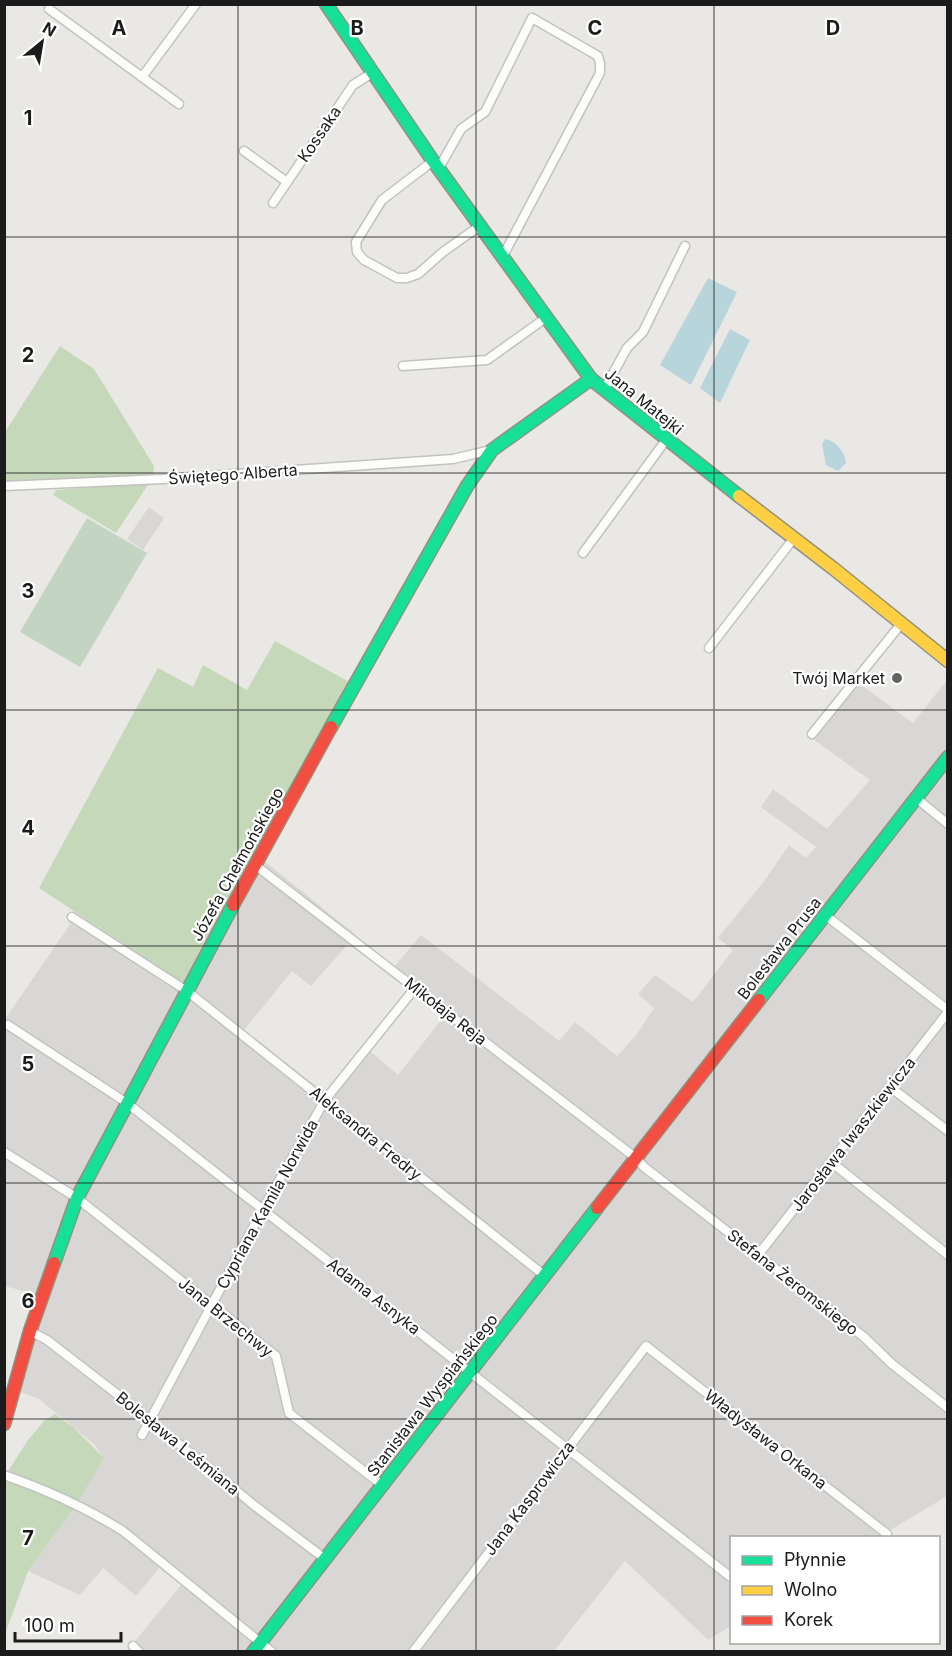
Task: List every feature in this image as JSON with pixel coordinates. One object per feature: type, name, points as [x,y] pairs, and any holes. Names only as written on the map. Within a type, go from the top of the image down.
[{"type":"street","points":[[142,77],[196,4]]},
{"type":"street","name":"Jana Matejki","points":[[328,7],[436,165],[591,379],[948,661]]},
{"type":"street","points":[[49,9],[179,104]]},
{"type":"street","points":[[481,225],[443,252],[418,274],[407,278],[397,278],[364,260],[355,248],[356,242],[382,200],[436,165],[461,129],[485,112],[532,18],[598,56],[600,72],[502,256]]},
{"type":"street","name":"Kossaka","points":[[273,203],[353,85],[372,73]]},
{"type":"street","points":[[244,151],[287,182]]},
{"type":"street","points":[[604,390],[627,348],[644,332],[685,246]]},
{"type":"street","points":[[403,366],[487,360],[547,317]]},
{"type":"street","name":"Józefa Chełmońskiego","points":[[4,1425],[30,1331],[77,1198],[255,865],[398,607],[473,476],[492,450],[591,379]]},
{"type":"street","points":[[583,554],[666,440]]},
{"type":"street","name":"Świętego Alberta","points":[[4,486],[163,479],[461,458],[492,450]]},
{"type":"street","points":[[461,458],[467,460],[471,465],[473,476]]},
{"type":"street","points":[[709,648],[794,538]]},
{"type":"street","points":[[812,734],[901,624]]},
{"type":"street","name":"Bolesława Prusa","points":[[636,1158],[948,757]]},
{"type":"street","points":[[916,798],[948,824]]},
{"type":"street","name":"Mikołaja Reja","points":[[255,865],[636,1158]]},
{"type":"street","points":[[825,915],[948,1011]]},
{"type":"street","name":"Aleksandra Fredry","points":[[72,917],[187,991],[545,1276]]},
{"type":"street","name":"Cypriana Kamila Norwida","points":[[142,1435],[263,1209],[325,1100],[416,988]]},
{"type":"street","name":"Jarosława Iwaszkiewicza","points":[[758,1255],[948,1011]]},
{"type":"street","name":"Adama Asnyka","points":[[8,1025],[128,1103],[730,1576]]},
{"type":"street","points":[[890,1087],[948,1131]]},
{"type":"street","name":"Jana Brzechwy","points":[[4,1152],[77,1198],[276,1356],[289,1413],[382,1485]]},
{"type":"street","name":"Stefana Żeromskiego","points":[[636,1158],[644,1167],[864,1337],[892,1364],[948,1408]]},
{"type":"street","name":"Stanisława Wyspiańskiego","points":[[257,1647],[636,1158]]},
{"type":"street","points":[[831,1162],[948,1255]]},
{"type":"street","name":"Bolesława Leśmiana","points":[[30,1331],[47,1340],[324,1558]]},
{"type":"street","name":"Jana Kasprowicza","points":[[413,1652],[646,1346]]},
{"type":"street","name":"Władysława Orkana","points":[[646,1346],[886,1534]]},
{"type":"street","points":[[4,1475],[50,1491],[98,1515],[123,1531],[257,1647],[272,1652]]},
{"type":"shaded area","points":[[149,507],[164,518],[143,550],[127,539]]},
{"type":"shaded area","points":[[947,680],[947,1496],[881,1536],[730,1536],[730,1627],[708,1640],[625,1561],[554,1651],[127,1651],[181,1585],[159,1568],[136,1596],[103,1568],[80,1595],[28,1571],[73,1510],[103,1458],[95,1445],[39,1399],[10,1388],[37,1295],[5,1286],[5,1019],[71,923],[173,989],[193,987],[262,859],[356,935],[311,986],[292,971],[244,1030],[318,1088],[337,1093],[371,1052],[398,1075],[449,1010],[394,967],[421,935],[559,1041],[575,1022],[617,1056],[637,1034],[654,1008],[638,994],[655,975],[693,1002],[733,950],[718,938],[765,880],[789,845],[806,858],[816,847],[761,807],[773,789],[827,829],[870,780],[813,739],[860,684],[913,723]]},
{"type":"green space","points":[[60,346],[94,369],[154,466],[153,475],[5,483],[5,432]]},
{"type":"green space","points":[[149,483],[116,533],[53,495],[56,490]]},
{"type":"green space","points":[[87,518],[147,553],[80,667],[20,632]]},
{"type":"green space","points":[[275,641],[353,684],[187,985],[39,888],[158,668],[193,687],[203,665],[247,690]]},
{"type":"green space","points":[[55,1414],[74,1428],[104,1458],[73,1510],[28,1571],[5,1634],[5,1476],[28,1440],[45,1420]]},
{"type":"water","points":[[708,278],[737,292],[691,385],[660,365]]},
{"type":"water","points":[[730,329],[750,340],[720,403],[700,388]]},
{"type":"water","points":[[825,439],[836,445],[844,455],[846,463],[838,471],[826,465],[822,444]]},
{"type":"traffic: fast","points":[[326,4],[433,161],[591,379],[739,496]]},
{"type":"traffic: fast","points":[[331,727],[467,486],[492,450],[591,379]]},
{"type":"traffic: fast","points":[[759,1000],[948,757]]},
{"type":"traffic: fast","points":[[54,1263],[77,1198],[233,905]]},
{"type":"traffic: fast","points":[[253,1652],[597,1208]]},
{"type":"traffic: slow","points":[[739,496],[948,661]]},
{"type":"traffic: jam","points":[[233,905],[331,727]]},
{"type":"traffic: jam","points":[[597,1208],[759,1000]]},
{"type":"traffic: jam","points":[[4,1424],[30,1331],[54,1263]]},
{"type":"place","name":"Twój Market","points":[[897,678]]}]
